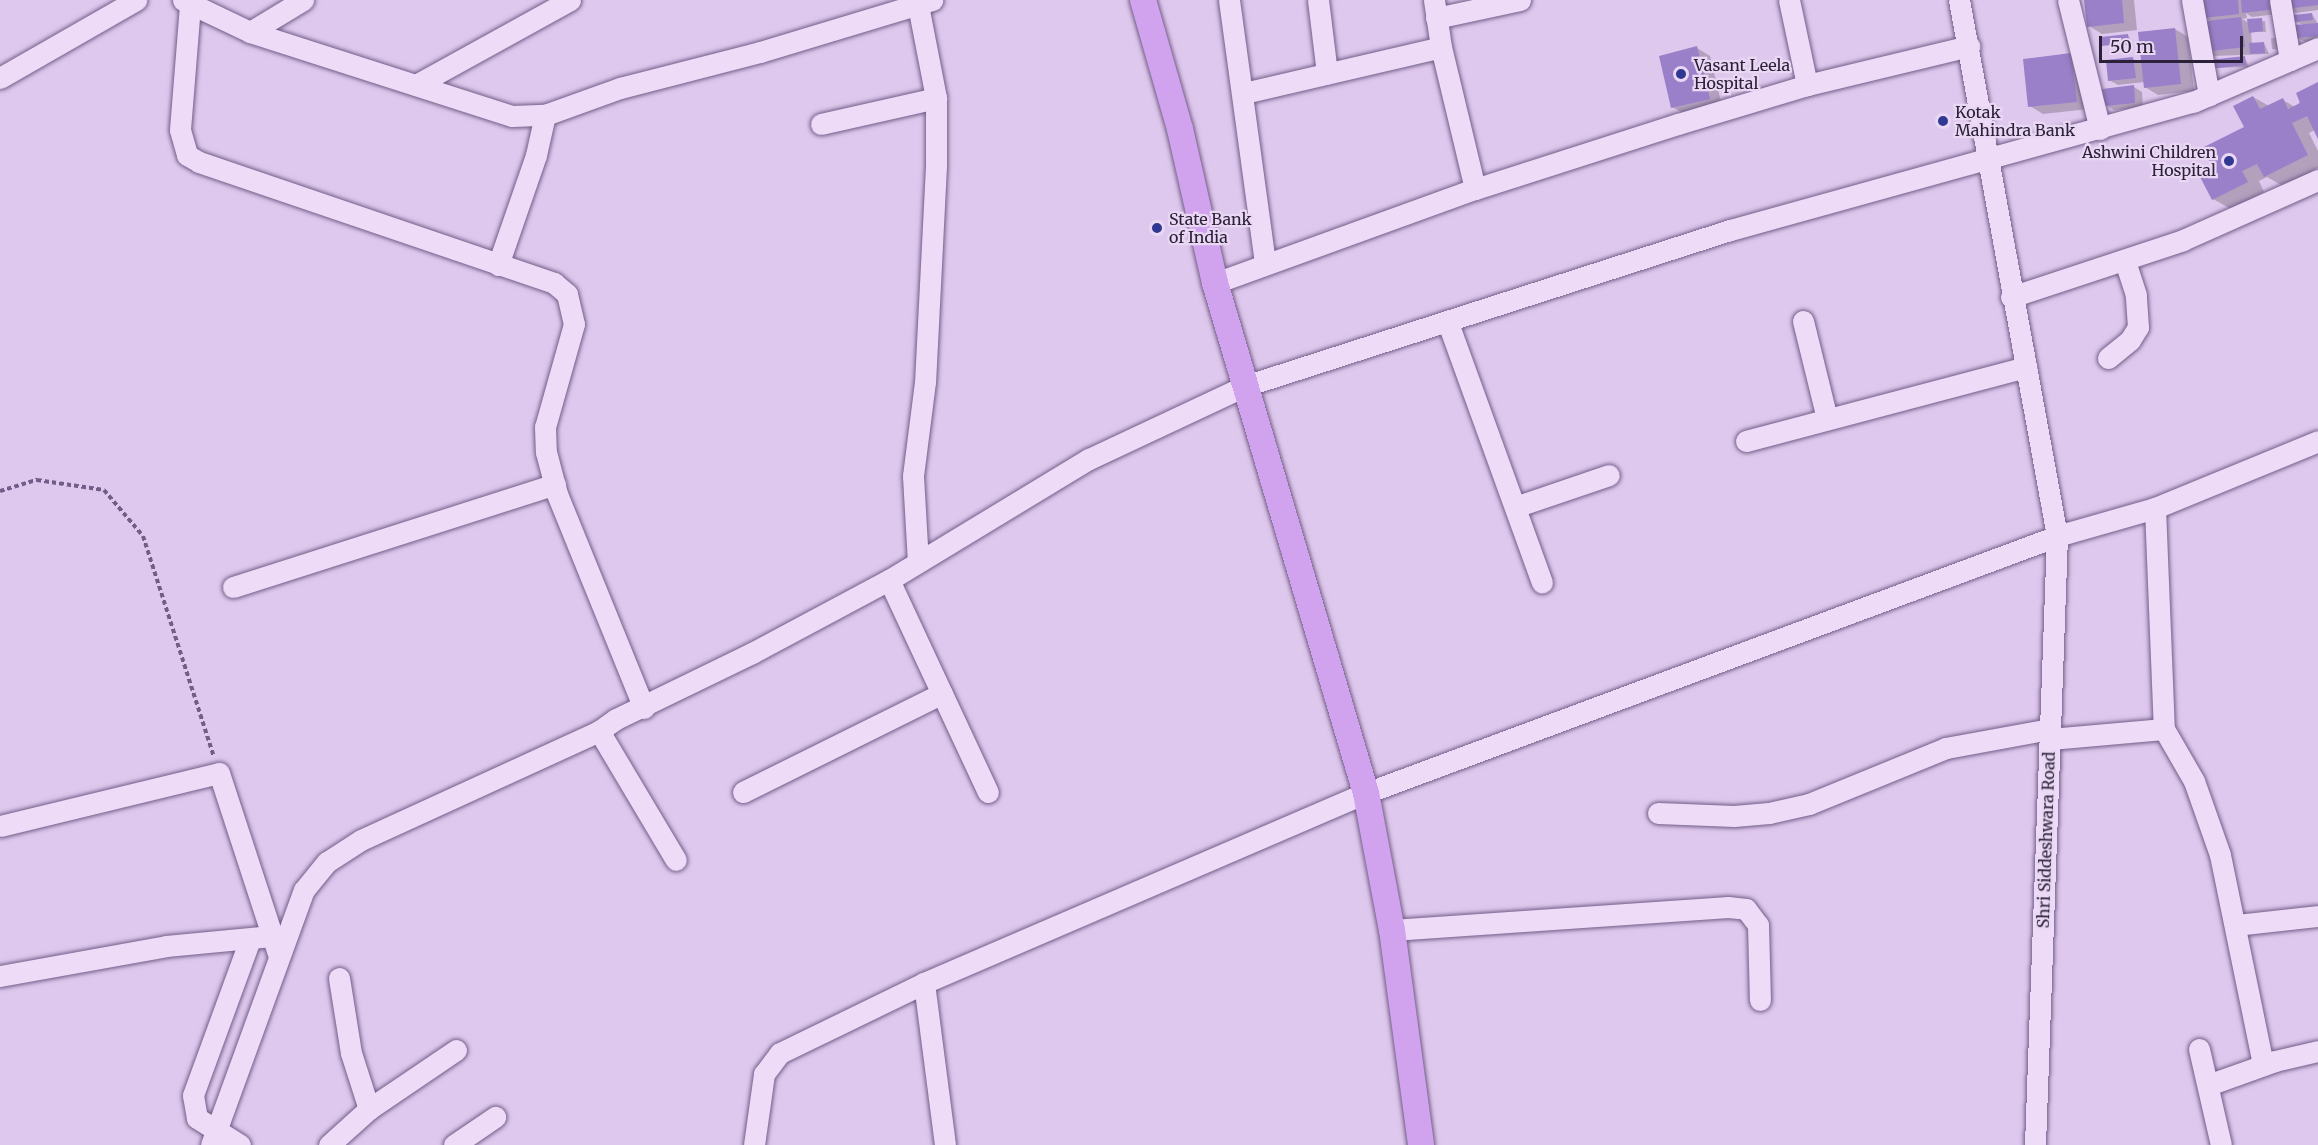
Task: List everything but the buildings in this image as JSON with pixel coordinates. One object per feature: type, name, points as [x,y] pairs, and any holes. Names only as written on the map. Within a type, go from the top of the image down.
[{"type":"main road","points":[[1143,0],[1180,129],[1215,283],[1366,793],[1392,930],[1421,1145]]},
{"type":"street","points":[[0,78],[136,0]]},
{"type":"street","points":[[250,32],[303,0]]},
{"type":"street","points":[[416,85],[570,0]]},
{"type":"street","points":[[1229,0],[1244,93],[1265,263]]},
{"type":"street","points":[[1318,0],[1327,73]]},
{"type":"street","points":[[1475,189],[1441,47],[1435,9],[1520,0]]},
{"type":"street","points":[[1789,0],[1807,85]]},
{"type":"street","name":"Shri Siddeshwara Road","points":[[1959,0],[1969,46],[1986,160],[2011,297],[2057,536],[2035,1145]]},
{"type":"street","points":[[2068,0],[2100,129]]},
{"type":"street","points":[[2192,0],[2209,95]]},
{"type":"street","points":[[2280,0],[2290,60]]},
{"type":"street","points":[[644,708],[555,484],[546,452],[546,428],[574,324],[573,306],[567,294],[554,283],[200,162],[187,155],[180,129],[186,3],[250,32],[512,116],[545,115],[620,88],[760,52],[922,1],[936,98],[925,382],[912,476],[918,562]]},
{"type":"street","points":[[1215,283],[1265,263],[1475,189],[1807,85],[1969,46]]},
{"type":"street","points":[[1244,93],[1441,47]]},
{"type":"street","points":[[213,1139],[275,944],[304,890],[327,862],[361,840],[599,731],[615,719],[644,708],[889,580],[1089,459],[1245,386],[1448,323],[1730,230],[2100,129],[2209,95],[2318,48]]},
{"type":"street","points":[[820,123],[936,98]]},
{"type":"street","points":[[498,265],[536,155],[545,115]]},
{"type":"street","points":[[2011,297],[2125,261],[2260,208],[2318,180]]},
{"type":"street","points":[[2108,358],[2130,340],[2138,327],[2136,295],[2125,261]]},
{"type":"street","points":[[1803,321],[1827,419]]},
{"type":"street","points":[[1448,323],[1542,582]]},
{"type":"street","points":[[1746,441],[2026,367]]},
{"type":"street","points":[[754,1145],[764,1074],[780,1053],[924,984],[1366,793],[2057,536],[2155,508],[2318,441]]},
{"type":"street","points":[[1515,507],[1609,475]]},
{"type":"street","points":[[233,587],[555,484]]},
{"type":"street","points":[[2155,508],[2164,729],[2194,781],[2220,855],[2263,1064]]},
{"type":"street","points":[[889,580],[988,792]]},
{"type":"street","points":[[743,792],[942,693]]},
{"type":"street","points":[[1658,813],[1734,816],[1769,813],[1809,804],[1946,748],[2050,734],[2164,729]]},
{"type":"street","points":[[599,731],[676,860]]},
{"type":"street","points":[[0,826],[219,772],[275,944]]},
{"type":"street","points":[[1392,930],[1728,907],[1746,909],[1758,925],[1761,1000]]},
{"type":"street","points":[[2236,925],[2318,916]]},
{"type":"street","points":[[0,976],[166,946],[250,939],[275,944]]},
{"type":"street","points":[[240,1145],[213,1139],[196,1118],[193,1095],[250,939]]},
{"type":"street","points":[[339,978],[351,1053],[369,1109]]},
{"type":"street","points":[[924,984],[945,1145]]},
{"type":"street","points":[[2199,1049],[2222,1145]]},
{"type":"street","points":[[329,1145],[369,1109],[456,1050]]},
{"type":"street","points":[[2208,1085],[2263,1064],[2318,1051]]},
{"type":"street","points":[[454,1145],[495,1117]]},
{"type":"path","points":[[0,491],[37,480],[104,490],[143,536],[219,772]]},
{"type":"place","name":"Vasant Leela Hospital","points":[[1681,74]]},
{"type":"place","name":"Kotak Mahindra Bank","points":[[1943,121]]},
{"type":"place","name":"Ashwini Children Hospital","points":[[2229,161]]},
{"type":"place","name":"State Bank of India","points":[[1157,228]]}]
